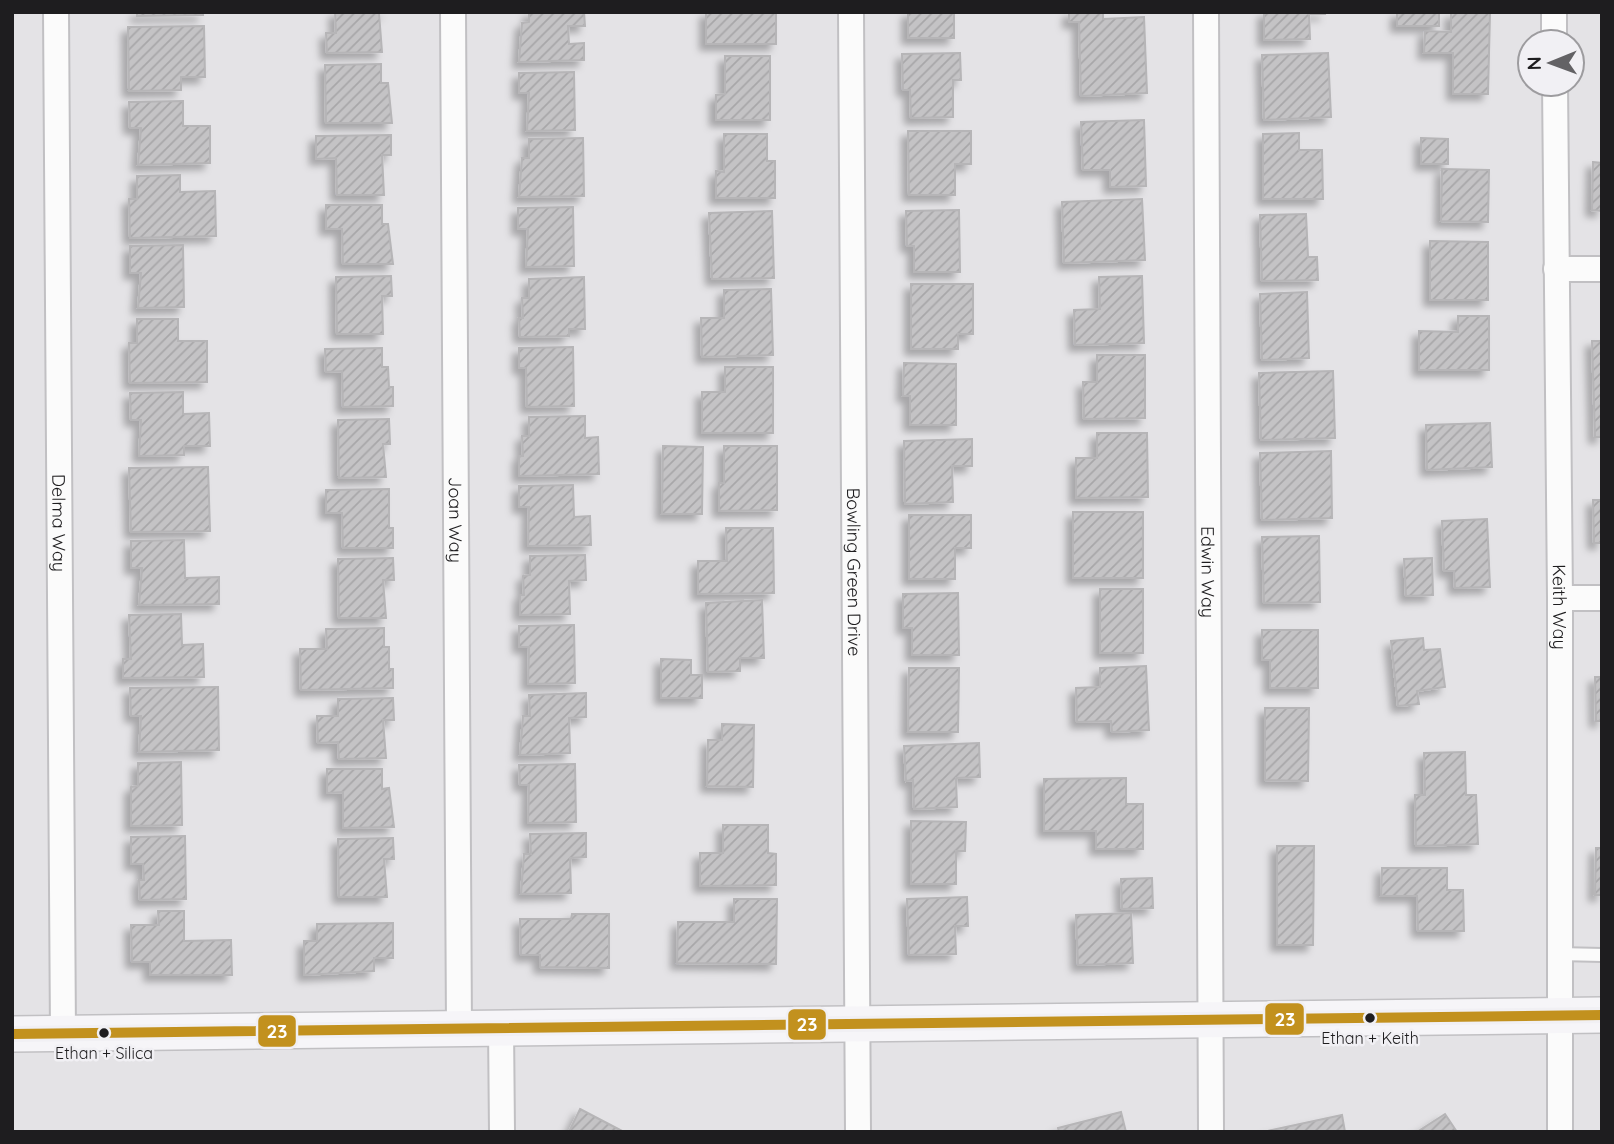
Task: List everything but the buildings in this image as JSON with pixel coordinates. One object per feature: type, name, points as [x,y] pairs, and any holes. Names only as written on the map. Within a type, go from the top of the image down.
[{"type":"street","name":"Delma Way","points":[[56,12],[63,1034]]},
{"type":"street","name":"Joan Way","points":[[453,12],[459,1027]]},
{"type":"street","name":"Bowling Green Drive","points":[[851,12],[858,1132]]},
{"type":"street","name":"Edwin Way","points":[[1206,12],[1211,1132]]},
{"type":"street","name":"Keith Way","points":[[1555,98],[1560,598],[1560,1132]]},
{"type":"street","points":[[1556,269],[1602,269]]},
{"type":"street","points":[[1560,598],[1602,598]]},
{"type":"street","points":[[12,1034],[856,1021],[1602,1014]]},
{"type":"street","points":[[501,1027],[502,1132]]},
{"type":"lane","points":[[1559,954],[1602,955]]},
{"type":"transit line","name":"23","points":[[12,1034],[1602,1015]]},
{"type":"place","name":"Ethan + Keith","points":[[1370,1018]]},
{"type":"place","name":"Ethan + Silica","points":[[104,1033]]}]
